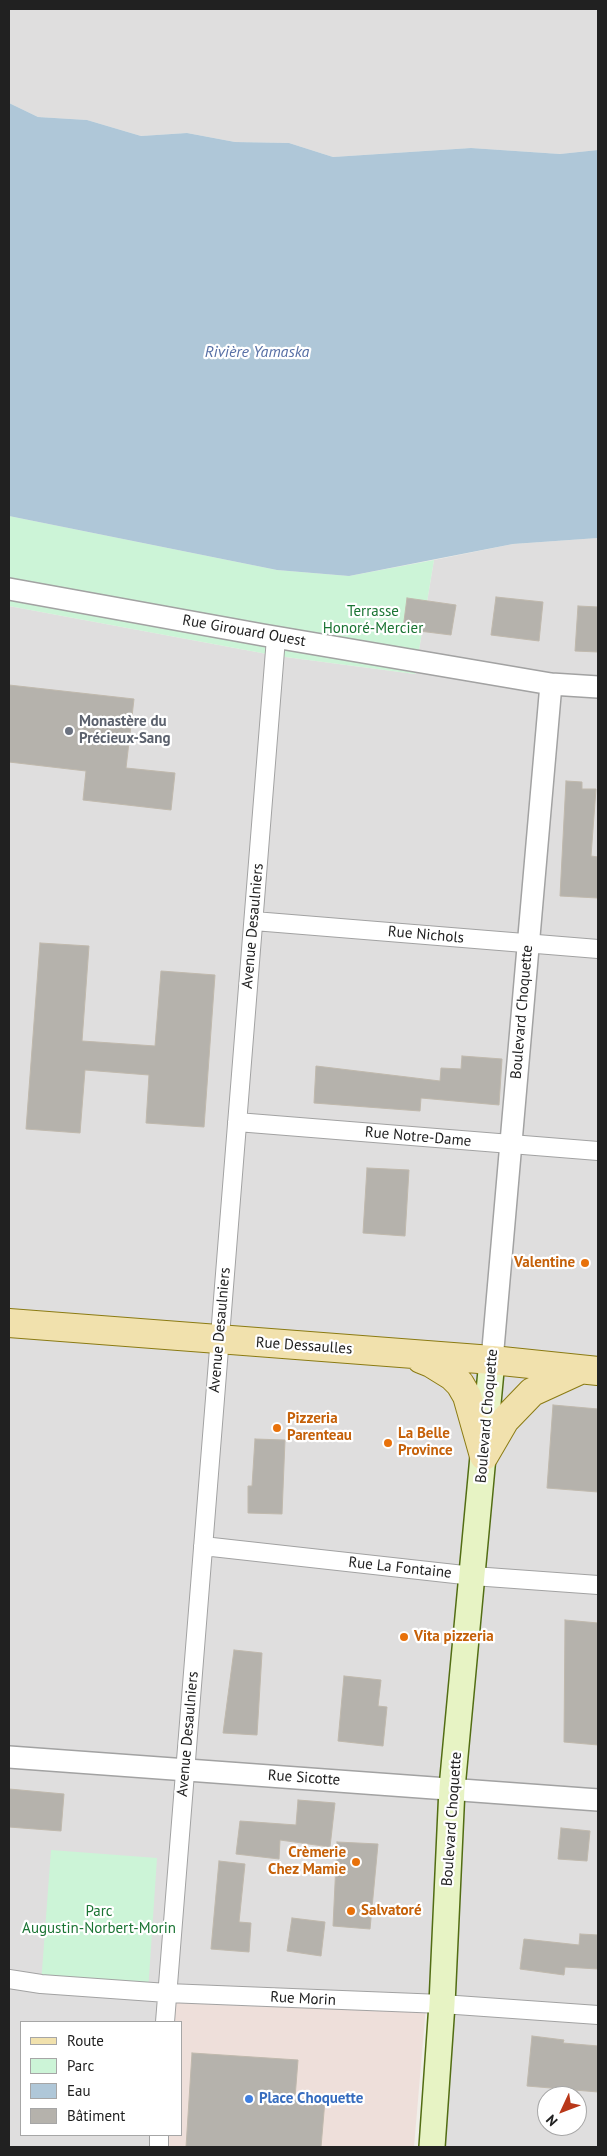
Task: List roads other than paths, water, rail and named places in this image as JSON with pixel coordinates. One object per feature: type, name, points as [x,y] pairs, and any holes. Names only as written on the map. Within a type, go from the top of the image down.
[{"type":"main road","name":"Rue Dessaulles","points":[[9,1323],[492,1360],[590,1370]]},
{"type":"main road","points":[[407,1354],[431,1363],[452,1376],[460,1384],[467,1396],[484,1456]]},
{"type":"main road","name":"Boulevard Choquette","points":[[432,2147],[442,2004],[452,1788],[492,1360]]},
{"type":"main road","points":[[484,1456],[505,1420],[532,1392],[590,1370]]},
{"type":"street","name":"Rue Girouard Ouest","points":[[9,589],[276,638],[551,684],[598,687]]},
{"type":"street","name":"Avenue Desaulniers","points":[[164,2021],[276,638]]},
{"type":"street","name":"Boulevard Choquette","points":[[492,1360],[551,684]]},
{"type":"street","name":"Rue Nichols","points":[[254,921],[598,949]]},
{"type":"street","name":"Rue Notre-Dame","points":[[237,1122],[598,1151]]},
{"type":"street","name":"Rue La Fontaine","points":[[203,1546],[473,1576],[598,1585]]},
{"type":"street","name":"Rue Sicotte","points":[[9,1757],[598,1800]]},
{"type":"street","name":"Rue Morin","points":[[9,1979],[41,1984],[167,1993],[442,2004],[598,2015]]},
{"type":"water","name":"Rivière Yamaska","points":[[9,103],[38,117],[87,120],[141,136],[187,133],[235,142],[289,143],[333,157],[471,148],[560,154],[598,150],[598,538],[513,544],[349,576],[277,570],[9,516]]},
{"type":"place","name":"Monastère du Précieux-Sang","points":[[69,731]]},
{"type":"place","name":"Valentine","points":[[585,1263]]},
{"type":"place","name":"Pizzeria Parenteau","points":[[277,1428]]},
{"type":"place","name":"La Belle Province","points":[[388,1443]]},
{"type":"place","name":"Vita pizzeria","points":[[404,1637]]},
{"type":"place","name":"Crèmerie Chez Mamie","points":[[356,1862]]},
{"type":"place","name":"Salvatoré","points":[[351,1911]]},
{"type":"place","name":"Place Choquette","points":[[249,2099]]},
{"type":"park label","name":"Terrasse Honoré-Mercier","points":[[373,620]]},
{"type":"park label","name":"Parc Augustin-Norbert-Morin","points":[[99,1920]]}]
